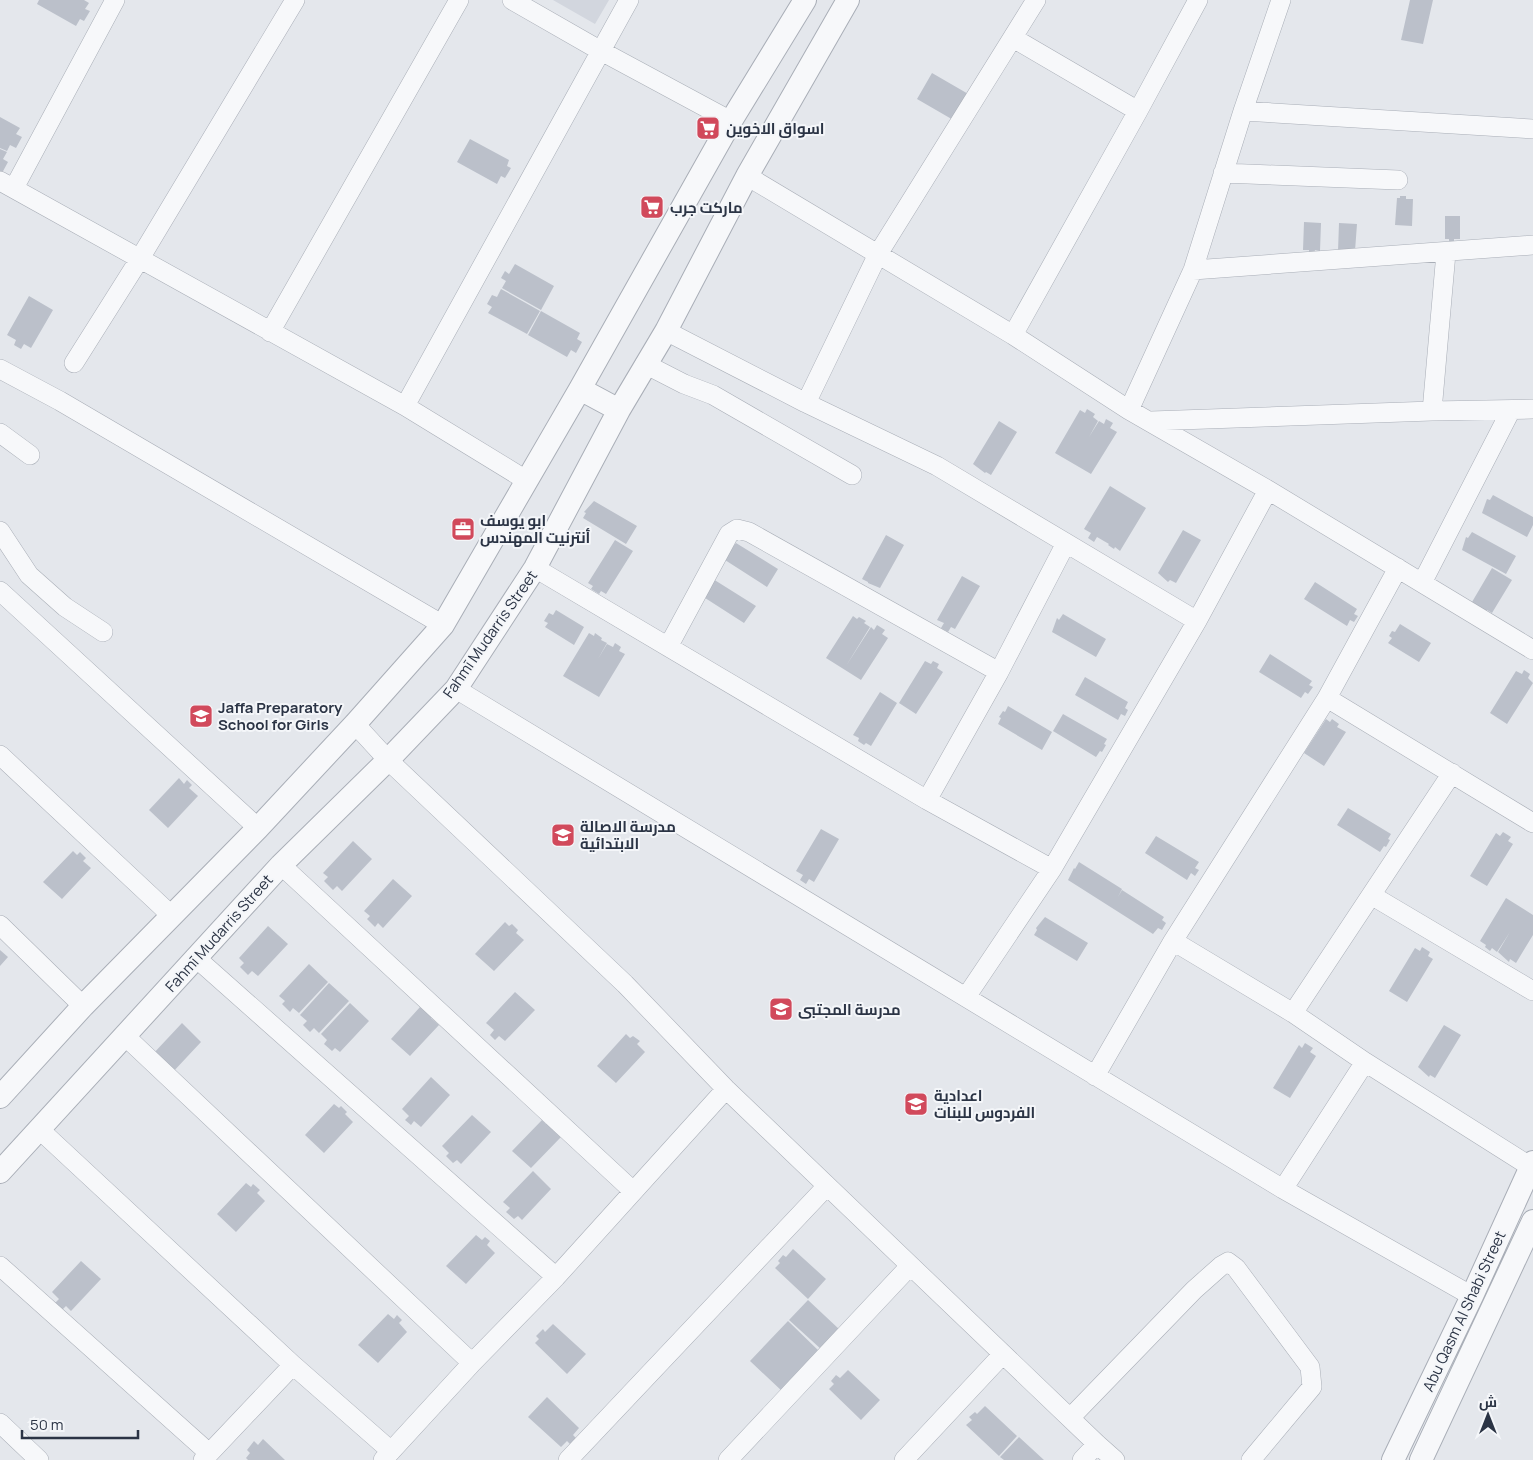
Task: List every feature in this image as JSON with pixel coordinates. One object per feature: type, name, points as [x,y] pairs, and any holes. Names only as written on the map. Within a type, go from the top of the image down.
[{"type":"street","points":[[115,0],[7,184],[140,260],[405,406],[526,480]]},
{"type":"street","points":[[74,363],[140,260],[294,0]]},
{"type":"street","points":[[270,332],[459,0]]},
{"type":"street","points":[[512,0],[600,51],[731,121]]},
{"type":"street","points":[[405,406],[629,0]]},
{"type":"street","points":[[1,1092],[258,828],[355,724],[443,625],[580,389],[731,121],[805,0]]},
{"type":"street","name":"Fahmī Mudarris Street","points":[[0,1172],[281,864],[388,760],[456,688],[535,568],[619,410],[666,331],[747,176],[848,0]]},
{"type":"street","points":[[806,403],[878,254],[1036,0]]},
{"type":"street","points":[[1012,335],[1198,0]]},
{"type":"street","points":[[1129,410],[1193,270],[1243,111],[1282,0]]},
{"type":"street","points":[[1013,38],[1138,111]]},
{"type":"street","points":[[1243,111],[1533,129]]},
{"type":"street","points":[[1224,173],[1398,180]]},
{"type":"street","points":[[747,176],[1012,335],[1129,410],[1268,490],[1533,650]]},
{"type":"street","points":[[1193,270],[1533,246]]},
{"type":"street","points":[[1432,411],[1446,253]]},
{"type":"street","points":[[666,331],[806,403],[936,466],[1197,621]]},
{"type":"street","points":[[645,364],[684,384],[713,395],[852,475]]},
{"type":"street","points":[[0,369],[69,406],[443,625]]},
{"type":"street","points":[[580,389],[619,410]]},
{"type":"street","points":[[1151,421],[1533,409]]},
{"type":"street","points":[[1422,583],[1511,410]]},
{"type":"street","points":[[0,433],[30,454]]},
{"type":"street","points":[[966,997],[1052,869],[1197,621],[1268,490]]},
{"type":"street","points":[[668,647],[729,534],[737,529],[748,532],[999,672]]},
{"type":"street","points":[[0,531],[29,575],[66,607],[103,632]]},
{"type":"street","points":[[926,800],[999,672],[1066,542]]},
{"type":"street","points":[[535,568],[926,800],[1052,869]]},
{"type":"street","points":[[1095,1076],[1173,941],[1327,698],[1398,568]]},
{"type":"street","points":[[0,591],[258,828]]},
{"type":"street","points":[[456,688],[1283,1189],[1472,1296]]},
{"type":"street","points":[[1327,698],[1533,823]]},
{"type":"street","points":[[355,724],[388,760],[625,984],[726,1090],[826,1187],[1115,1460]]},
{"type":"street","points":[[0,755],[172,916]]},
{"type":"street","points":[[1293,1013],[1452,773]]},
{"type":"street","points":[[281,864],[633,1192]]},
{"type":"street","points":[[1371,895],[1533,991]]},
{"type":"street","points":[[0,925],[84,1006]]},
{"type":"street","points":[[1173,941],[1293,1013],[1365,1062],[1532,1164]]},
{"type":"street","points":[[195,958],[556,1277]]},
{"type":"street","points":[[125,1036],[472,1363]]},
{"type":"street","points":[[1283,1189],[1365,1062]]},
{"type":"street","points":[[39,1129],[293,1365],[387,1456],[472,1363],[556,1277],[726,1090]]},
{"type":"street","name":"Abu Qasm Al Shabi Street","points":[[1393,1460],[1472,1296],[1532,1164]]},
{"type":"street","points":[[568,1460],[826,1187]]},
{"type":"street","name":"Abu Qasm Al Shabi Street","points":[[1421,1460],[1533,1221]]},
{"type":"street","points":[[1070,1418],[1194,1290],[1228,1262],[1236,1268],[1310,1367],[1312,1387],[1251,1460]]},
{"type":"street","points":[[0,1266],[206,1457],[293,1365]]},
{"type":"street","points":[[728,1460],[910,1266]]},
{"type":"street","points":[[904,1460],[1003,1354]]},
{"type":"street","points":[[0,1422],[39,1460]]},
{"type":"street","points":[[1082,1460],[1096,1444]]},
{"type":"shaded area","points":[[553,0],[609,0],[595,24]]},
{"type":"building","points":[[39,0],[84,0],[89,3],[85,9],[90,11],[84,21],[80,19],[76,26],[37,4]]},
{"type":"building","points":[[1410,0],[1433,0],[1423,44],[1401,40]]},
{"type":"building","points":[[932,73],[970,95],[955,121],[917,99]]},
{"type":"building","points":[[0,117],[20,128],[16,134],[22,137],[16,148],[10,145],[7,151],[0,148]]},
{"type":"building","points":[[470,139],[509,160],[507,166],[511,168],[505,178],[501,176],[497,184],[457,162]]},
{"type":"building","points":[[0,149],[7,152],[3,159],[8,162],[2,173],[0,171]]},
{"type":"building","points":[[1400,196],[1406,196],[1406,199],[1413,199],[1412,226],[1395,225],[1397,198],[1400,198]]},
{"type":"building","points":[[1445,216],[1460,216],[1460,239],[1454,239],[1454,242],[1449,242],[1449,239],[1445,239]]},
{"type":"building","points":[[1304,222],[1321,223],[1320,251],[1315,250],[1314,254],[1309,254],[1309,250],[1303,250]]},
{"type":"building","points":[[1339,223],[1357,224],[1355,251],[1338,251]]},
{"type":"building","points":[[515,264],[554,286],[541,310],[502,288],[506,281],[501,278],[505,271],[509,274]]},
{"type":"building","points":[[501,289],[540,311],[527,334],[488,313],[492,307],[487,304],[492,295],[497,297]]},
{"type":"building","points":[[29,296],[53,310],[31,348],[24,344],[21,349],[14,345],[16,340],[7,335]]},
{"type":"building","points":[[541,311],[580,333],[577,339],[582,342],[576,353],[571,350],[567,357],[528,335]]},
{"type":"building","points":[[1087,409],[1095,414],[1093,417],[1098,421],[1089,437],[1099,421],[1104,424],[1106,419],[1113,423],[1110,428],[1117,432],[1091,474],[1055,453],[1080,410],[1085,413]]},
{"type":"building","points":[[999,421],[1017,432],[991,475],[973,464]]},
{"type":"building","points":[[1110,486],[1146,508],[1120,551],[1097,537],[1094,542],[1088,538],[1091,533],[1084,529]]},
{"type":"building","points":[[1493,495],[1533,517],[1533,525],[1527,537],[1482,513],[1487,499],[1490,500]]},
{"type":"building","points":[[594,501],[637,526],[626,544],[583,518],[586,513],[584,512]]},
{"type":"building","points":[[1183,530],[1201,540],[1176,583],[1170,580],[1168,582],[1158,573]]},
{"type":"building","points":[[1472,532],[1516,556],[1506,574],[1462,550],[1466,537],[1468,538]]},
{"type":"building","points":[[886,535],[904,545],[880,588],[862,579]]},
{"type":"building","points":[[615,540],[633,551],[606,594],[601,591],[599,594],[591,589],[593,586],[588,583]]},
{"type":"building","points":[[736,543],[778,569],[767,587],[725,560],[729,546],[732,548]]},
{"type":"building","points":[[1492,568],[1512,580],[1492,613],[1487,610],[1485,613],[1472,602]]},
{"type":"building","points":[[962,576],[980,586],[955,629],[951,627],[948,632],[941,628],[944,623],[937,620]]},
{"type":"building","points":[[713,579],[756,606],[744,623],[702,596]]},
{"type":"building","points":[[1315,582],[1357,609],[1354,614],[1358,616],[1354,622],[1350,620],[1347,626],[1304,599]]},
{"type":"building","points":[[556,610],[584,627],[574,645],[545,627],[548,623],[544,621],[549,613],[553,615]]},
{"type":"building","points":[[1063,614],[1106,639],[1096,657],[1052,632],[1057,618],[1059,620]]},
{"type":"building","points":[[853,616],[866,621],[864,623],[870,627],[846,666],[871,627],[874,630],[877,625],[885,630],[882,634],[888,638],[861,680],[826,658]]},
{"type":"building","points":[[1400,624],[1431,643],[1419,662],[1388,643],[1392,638],[1389,636],[1392,631],[1395,632]]},
{"type":"building","points":[[589,633],[594,636],[595,633],[602,638],[601,640],[607,643],[598,659],[607,644],[613,647],[615,643],[621,647],[619,651],[625,654],[599,697],[563,676]]},
{"type":"building","points":[[1270,654],[1312,681],[1309,685],[1313,687],[1308,694],[1305,692],[1301,698],[1259,672]]},
{"type":"building","points":[[925,661],[931,664],[933,661],[939,664],[937,668],[943,672],[916,714],[899,703]]},
{"type":"building","points":[[1524,670],[1530,674],[1528,678],[1533,683],[1507,724],[1490,713],[1516,671],[1522,674]]},
{"type":"building","points":[[1085,677],[1128,702],[1125,708],[1128,710],[1125,716],[1121,714],[1118,720],[1075,695]]},
{"type":"building","points":[[880,692],[897,703],[871,746],[866,743],[864,745],[858,741],[859,738],[853,735]]},
{"type":"building","points":[[1008,706],[1052,732],[1042,750],[998,724],[1001,718],[999,717]]},
{"type":"building","points":[[1063,714],[1107,739],[1102,752],[1100,751],[1096,757],[1053,731]]},
{"type":"building","points":[[1326,719],[1330,722],[1332,719],[1339,724],[1337,727],[1346,732],[1324,766],[1304,753]]},
{"type":"building","points":[[179,778],[184,784],[187,780],[192,785],[189,788],[198,796],[168,828],[149,810]]},
{"type":"building","points":[[1348,808],[1391,834],[1386,847],[1384,846],[1380,852],[1337,825]]},
{"type":"building","points":[[821,829],[839,839],[814,882],[809,879],[806,884],[800,880],[803,875],[796,871]]},
{"type":"building","points":[[1503,832],[1511,837],[1508,841],[1513,844],[1487,886],[1470,876],[1496,833],[1500,836]]},
{"type":"building","points":[[1156,836],[1199,862],[1195,868],[1199,870],[1195,876],[1191,873],[1187,880],[1145,853]]},
{"type":"building","points":[[353,841],[372,859],[342,891],[337,886],[333,890],[324,881],[328,877],[323,873]]},
{"type":"building","points":[[73,851],[77,855],[80,852],[86,858],[83,861],[91,868],[62,899],[43,882]]},
{"type":"building","points":[[1079,862],[1122,889],[1118,897],[1122,890],[1164,917],[1162,920],[1166,923],[1162,930],[1158,928],[1153,934],[1068,880]]},
{"type":"building","points":[[393,879],[412,896],[383,928],[378,923],[375,927],[367,919],[370,916],[364,911]]},
{"type":"building","points":[[1506,898],[1533,915],[1533,935],[1516,963],[1510,959],[1509,962],[1498,952],[1510,932],[1497,952],[1492,948],[1490,951],[1480,941]]},
{"type":"building","points":[[1045,917],[1088,943],[1077,961],[1034,935],[1037,930],[1036,928]]},
{"type":"building","points":[[505,922],[509,926],[512,924],[518,930],[516,933],[524,940],[494,971],[475,954]]},
{"type":"building","points":[[268,926],[288,944],[258,976],[252,971],[248,975],[240,967],[244,963],[239,958]]},
{"type":"building","points":[[1422,947],[1430,952],[1428,956],[1433,959],[1407,1002],[1389,991],[1415,948],[1420,951]]},
{"type":"building","points":[[0,950],[8,957],[0,966]]},
{"type":"building","points":[[309,964],[328,982],[299,1013],[293,1008],[290,1012],[282,1004],[285,1001],[279,996]]},
{"type":"building","points":[[329,983],[349,1001],[319,1033],[314,1028],[310,1032],[303,1025],[307,1021],[300,1015]]},
{"type":"building","points":[[515,992],[535,1010],[505,1041],[499,1036],[495,1040],[490,1035],[494,1030],[486,1023]]},
{"type":"building","points":[[350,1003],[369,1021],[340,1052],[335,1048],[332,1051],[324,1044],[327,1040],[321,1034]]},
{"type":"building","points":[[420,1007],[425,1011],[427,1009],[434,1015],[431,1018],[439,1025],[410,1056],[391,1039]]},
{"type":"building","points":[[182,1023],[201,1042],[172,1073],[152,1055]]},
{"type":"building","points":[[1444,1025],[1461,1035],[1435,1078],[1430,1075],[1429,1077],[1418,1067]]},
{"type":"building","points":[[626,1034],[630,1038],[633,1036],[640,1041],[637,1044],[645,1052],[616,1083],[597,1066]]},
{"type":"building","points":[[1305,1043],[1313,1048],[1310,1052],[1316,1056],[1290,1098],[1273,1088],[1299,1045],[1302,1048]]},
{"type":"building","points":[[431,1077],[450,1095],[421,1127],[414,1121],[411,1125],[405,1120],[409,1116],[402,1109]]},
{"type":"building","points":[[334,1104],[339,1108],[341,1106],[347,1112],[345,1114],[353,1122],[324,1153],[305,1135]]},
{"type":"building","points":[[472,1115],[491,1132],[461,1164],[457,1160],[453,1163],[446,1156],[449,1153],[442,1146]]},
{"type":"building","points":[[542,1120],[546,1124],[549,1121],[555,1127],[553,1130],[561,1137],[531,1168],[512,1151]]},
{"type":"building","points":[[533,1171],[551,1189],[522,1220],[518,1216],[514,1219],[506,1212],[510,1208],[503,1202]]},
{"type":"building","points":[[246,1183],[251,1187],[253,1184],[260,1190],[257,1193],[265,1201],[236,1232],[217,1214]]},
{"type":"building","points":[[476,1235],[482,1240],[485,1237],[490,1241],[487,1245],[495,1253],[466,1284],[446,1266]]},
{"type":"building","points":[[793,1249],[826,1279],[808,1299],[775,1268],[780,1263],[778,1261],[783,1255],[786,1257]]},
{"type":"building","points":[[81,1261],[101,1279],[71,1311],[66,1306],[62,1310],[55,1303],[59,1299],[52,1292]]},
{"type":"building","points":[[808,1300],[840,1330],[822,1350],[789,1320]]},
{"type":"building","points":[[388,1314],[394,1319],[397,1315],[402,1320],[399,1323],[407,1332],[378,1363],[358,1345]]},
{"type":"building","points":[[788,1321],[820,1352],[783,1392],[750,1361]]},
{"type":"building","points":[[553,1324],[586,1354],[567,1374],[535,1343],[539,1339],[536,1336],[543,1329],[545,1332]]},
{"type":"building","points":[[848,1370],[880,1400],[861,1420],[829,1389],[834,1384],[831,1381],[836,1375],[840,1378]]},
{"type":"building","points":[[547,1397],[579,1428],[573,1435],[576,1438],[570,1444],[567,1441],[561,1447],[528,1417]]},
{"type":"building","points":[[985,1406],[1017,1436],[999,1456],[966,1425],[972,1420],[969,1417],[975,1412],[977,1414]]},
{"type":"building","points":[[1019,1437],[1044,1460],[1004,1460],[1000,1457]]},
{"type":"building","points":[[263,1439],[285,1460],[248,1460],[246,1458],[250,1453],[247,1450],[254,1441],[258,1445]]},
{"type":"place","name":"اسواق الاخوين","points":[[708,128]]},
{"type":"place","name":"ماركت جرب","points":[[652,207]]},
{"type":"place","name":"ابو يوسف أنترنيت المهندس","points":[[463,529]]},
{"type":"place","name":"Jaffa Preparatory School for Girls","points":[[201,716]]},
{"type":"place","name":"مدرسة الاصالة الابتدائية","points":[[563,835]]},
{"type":"place","name":"مدرسة المجتبى","points":[[781,1009]]},
{"type":"place","name":"اعدادية الفردوس للبنات","points":[[916,1104]]}]
